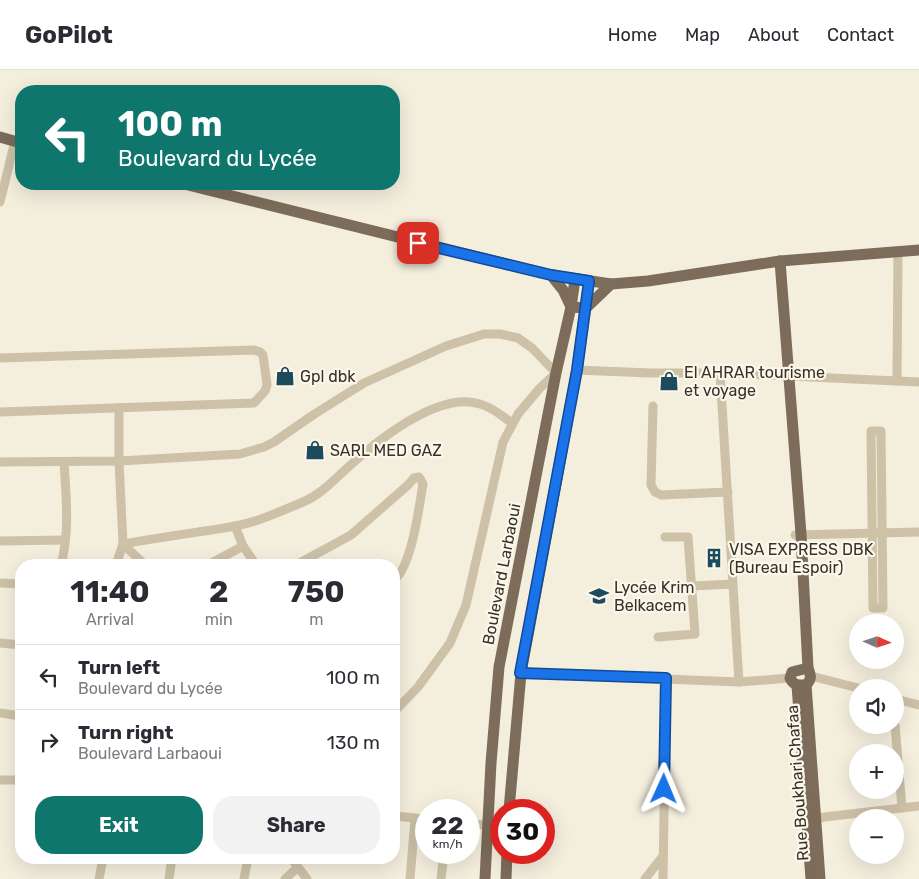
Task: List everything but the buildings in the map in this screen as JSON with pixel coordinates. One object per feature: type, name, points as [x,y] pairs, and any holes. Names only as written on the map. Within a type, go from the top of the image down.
[{"type":"main road","points":[[0,137],[15,141]]},
{"type":"main road","points":[[208,190],[551,275],[611,284],[665,280],[778,262],[919,250]]},
{"type":"main road","name":"Rue Boukhari Chafaa","points":[[778,262],[798,534],[811,879]]},
{"type":"main road","points":[[551,275],[571,307],[586,308],[611,284]]},
{"type":"main road","name":"Boulevard Larbaoui","points":[[485,879],[499,667],[575,279]]},
{"type":"main road","points":[[511,799],[520,673],[577,370],[589,281]]},
{"type":"main road","name":"Rue Boukhari Chafaa","points":[[803,677],[820,879]]},
{"type":"main road","points":[[506,879],[507,864]]},
{"type":"street","points":[[0,202],[15,152]]},
{"type":"street","points":[[897,381],[898,252]]},
{"type":"street","points":[[0,462],[119,461],[240,454],[264,447],[364,383],[446,346],[484,334],[500,334],[518,338],[532,348],[556,373],[518,414],[503,442],[496,467],[477,561],[461,620],[450,643],[436,664],[400,706]]},
{"type":"street","points":[[0,358],[254,350],[264,356],[267,385],[265,392],[254,403],[0,412]]},
{"type":"street","points":[[544,384],[546,364]]},
{"type":"street","points":[[577,370],[720,373],[919,382]]},
{"type":"street","points":[[720,373],[739,682]]},
{"type":"street","points":[[123,544],[235,526],[260,520],[305,501],[328,487],[345,469],[406,423],[428,411],[452,402],[468,401],[480,404],[493,410],[512,424]]},
{"type":"street","points":[[654,406],[651,485],[655,492],[661,495],[728,492]]},
{"type":"street","points":[[118,559],[123,544],[119,461],[119,408]]},
{"type":"street","points":[[871,430],[881,431],[882,608],[873,608],[872,532],[871,430]]},
{"type":"street","points":[[62,559],[67,520],[64,462]]},
{"type":"street","points":[[307,559],[351,535],[408,486],[414,478],[419,477],[423,484],[409,551],[400,573]]},
{"type":"street","points":[[235,526],[242,546],[252,559]]},
{"type":"street","points":[[798,534],[919,532]]},
{"type":"street","points":[[658,636],[695,634],[688,537],[665,537]]},
{"type":"street","points":[[0,541],[65,540]]},
{"type":"street","points":[[123,544],[139,559]]},
{"type":"street","points":[[219,559],[242,546]]},
{"type":"street","points":[[0,583],[15,584]]},
{"type":"street","points":[[692,586],[733,584]]},
{"type":"street","points":[[0,643],[15,644]]},
{"type":"street","points":[[520,673],[739,682],[803,677],[849,686]]},
{"type":"street","points":[[663,879],[666,678]]},
{"type":"street","points":[[904,701],[919,705]]},
{"type":"street","points":[[0,713],[15,715]]},
{"type":"street","points":[[895,734],[902,808]]},
{"type":"street","points":[[0,780],[15,780]]},
{"type":"street","points":[[816,818],[919,806]]},
{"type":"street","points":[[400,817],[415,819],[410,879]]},
{"type":"street","points":[[480,825],[487,826]]},
{"type":"street","points":[[645,879],[663,856]]},
{"type":"street","points":[[99,879],[102,864]]},
{"type":"street","points":[[169,879],[171,864]]},
{"type":"street","points":[[244,879],[247,864]]},
{"type":"street","points":[[296,864],[307,879]]},
{"type":"street","points":[[441,879],[443,864]]},
{"type":"street","points":[[285,879],[298,867]]},
{"type":"place","name":"Gpl dbk","points":[[285,376]]},
{"type":"place","name":"El AHRAR tourisme et voyage","points":[[669,381]]},
{"type":"place","name":"SARL MED GAZ","points":[[315,450]]},
{"type":"place","name":"VISA EXPRESS DBK (Bureau Espoir)","points":[[714,558]]},
{"type":"place","name":"Lycée Krim Belkacem","points":[[599,596]]},
{"type":"route","points":[[418,243],[551,275],[589,281],[577,370],[520,673],[666,678],[664,789]]}]
